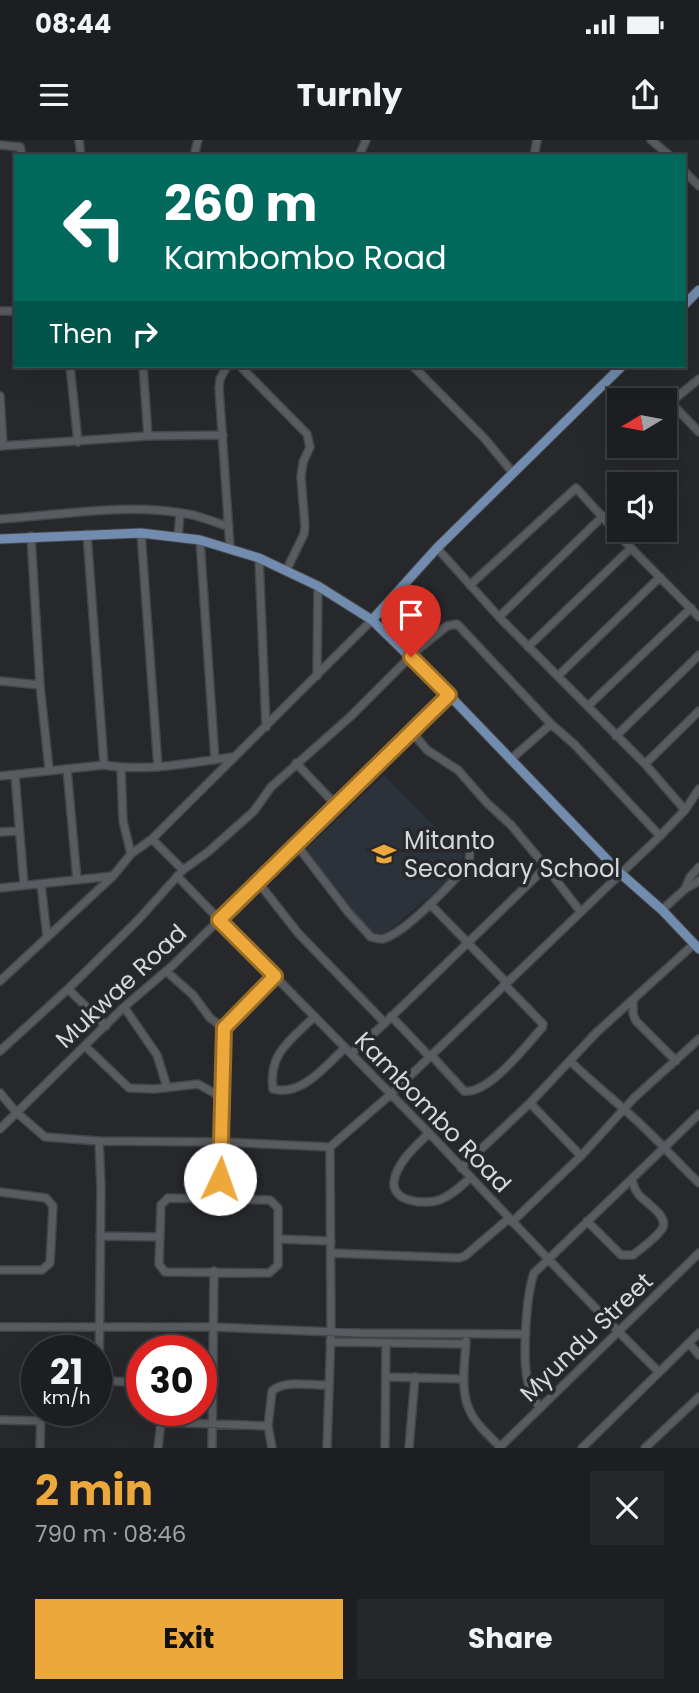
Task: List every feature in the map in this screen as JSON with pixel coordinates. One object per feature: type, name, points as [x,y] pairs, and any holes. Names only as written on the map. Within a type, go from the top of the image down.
[{"type":"main road","points":[[686,303],[699,290]]},
{"type":"main road","points":[[372,620],[437,548],[620,368]]},
{"type":"main road","points":[[0,539],[141,533],[200,540],[259,558],[318,586],[372,620],[410,656],[620,873],[697,946]]},
{"type":"street","points":[[651,140],[668,154]]},
{"type":"street","points":[[0,145],[20,147],[22,154]]},
{"type":"street","points":[[686,173],[699,186]]},
{"type":"street","points":[[70,368],[78,442]]},
{"type":"street","points":[[143,368],[148,436]]},
{"type":"street","points":[[226,368],[219,388],[230,547]]},
{"type":"street","points":[[242,368],[310,440],[301,470],[304,534],[287,569]]},
{"type":"street","points":[[415,368],[485,439],[513,473]]},
{"type":"street","points":[[699,379],[672,401],[699,432]]},
{"type":"street","points":[[0,396],[2,446],[148,436],[223,435]]},
{"type":"street","points":[[470,585],[574,488],[578,489],[699,617]]},
{"type":"street","points":[[0,519],[121,509],[180,513],[229,527]]},
{"type":"street","points":[[178,537],[180,513]]},
{"type":"street","points":[[499,617],[603,516]]},
{"type":"street","points":[[141,533],[158,767]]},
{"type":"street","points":[[87,534],[104,765]]},
{"type":"street","points":[[31,536],[40,685],[49,769]]},
{"type":"street","points":[[200,540],[215,760]]},
{"type":"street","points":[[437,548],[499,617],[645,764],[685,810]]},
{"type":"street","points":[[528,647],[631,548]]},
{"type":"street","points":[[259,558],[266,727]]},
{"type":"street","points":[[558,676],[660,577]]},
{"type":"street","points":[[317,677],[318,586]]},
{"type":"street","points":[[588,706],[691,608]]},
{"type":"street","points":[[0,981],[113,876],[131,855],[152,839],[372,620]]},
{"type":"street","points":[[0,1051],[138,920],[180,873],[254,811],[271,787],[296,763],[351,716],[410,656],[447,626],[457,624],[660,835]]},
{"type":"street","points":[[616,736],[699,655]]},
{"type":"street","points":[[0,681],[40,685]]},
{"type":"street","name":"Mukwae Road","points":[[0,1129],[449,695]]},
{"type":"street","points":[[645,764],[699,711]]},
{"type":"street","points":[[510,760],[551,724]]},
{"type":"street","points":[[412,733],[427,750],[458,770],[511,825],[580,911]]},
{"type":"street","points":[[0,766],[1,776],[104,765],[121,768],[158,767],[233,757]]},
{"type":"street","points":[[296,763],[337,806]]},
{"type":"street","points":[[121,768],[123,821],[131,855]]},
{"type":"street","points":[[67,769],[76,880]]},
{"type":"street","points":[[15,775],[24,885]]},
{"type":"street","points":[[0,1093],[16,1112],[45,1137],[99,1141],[222,1142],[330,1147],[390,1095],[660,835],[685,810],[699,789]]},
{"type":"street","points":[[0,832],[19,831]]},
{"type":"street","name":"Kambombo Road","points":[[152,839],[219,920],[659,1372]]},
{"type":"street","points":[[296,844],[348,912],[371,937],[384,939],[430,904],[469,863],[470,851]]},
{"type":"street","points":[[314,1017],[277,1054],[273,1089],[281,1090],[305,1084],[385,1023],[546,867]]},
{"type":"street","points":[[685,889],[690,877],[699,867]]},
{"type":"street","points":[[0,888],[113,876]]},
{"type":"street","points":[[662,910],[685,889],[699,881]]},
{"type":"street","points":[[258,882],[298,933],[385,1023]]},
{"type":"street","points":[[41,884],[47,937]]},
{"type":"street","points":[[391,1016],[464,1091],[475,1090],[492,1080],[542,1028],[543,1024],[430,904]]},
{"type":"street","points":[[461,1168],[530,1103],[596,1034],[697,946]]},
{"type":"street","points":[[166,971],[193,995],[210,1018],[224,1028]]},
{"type":"street","points":[[219,1198],[224,1028],[275,976]]},
{"type":"street","points":[[68,989],[106,1026]]},
{"type":"street","points":[[633,1000],[636,1021],[676,1061]]},
{"type":"street","points":[[124,1007],[157,1055],[167,1087]]},
{"type":"street","points":[[331,1253],[459,1258],[465,1256],[510,1221],[581,1156],[623,1109],[699,1039]]},
{"type":"street","points":[[85,1046],[129,1088],[198,1084],[221,1097]]},
{"type":"street","points":[[570,1061],[699,1183]]},
{"type":"street","points":[[530,1103],[581,1156]]},
{"type":"street","points":[[540,1408],[527,1383],[526,1334],[530,1284],[534,1273],[699,1115]]},
{"type":"street","points":[[429,1133],[408,1154],[399,1168],[394,1180],[394,1189],[398,1195],[430,1202],[439,1200],[470,1178]]},
{"type":"street","points":[[99,1141],[99,1335]]},
{"type":"street","points":[[327,1448],[331,1332],[330,1147]]},
{"type":"street","points":[[587,1221],[621,1255],[633,1255],[648,1243],[663,1228],[664,1222],[637,1193],[632,1179]]},
{"type":"street","points":[[0,1192],[46,1198],[53,1206],[50,1263],[47,1268],[0,1270]]},
{"type":"street","points":[[168,1198],[270,1200],[278,1208],[278,1265],[269,1273],[165,1272],[161,1269],[160,1237],[160,1205],[168,1198]]},
{"type":"street","points":[[100,1236],[160,1237]]},
{"type":"street","points":[[278,1239],[331,1241]]},
{"type":"street","name":"Myundu Street","points":[[500,1448],[699,1254]]},
{"type":"street","points":[[213,1335],[214,1271]]},
{"type":"street","points":[[0,1327],[213,1327],[331,1332],[526,1334]]},
{"type":"street","points":[[360,1332],[360,1342]]},
{"type":"street","points":[[466,1334],[464,1379],[469,1409],[500,1448]]},
{"type":"street","points":[[582,1448],[699,1334]]},
{"type":"street","points":[[330,1342],[466,1343]]},
{"type":"street","points":[[385,1448],[386,1343]]},
{"type":"street","points":[[689,1343],[699,1354]]},
{"type":"street","points":[[386,1377],[464,1379]]},
{"type":"street","points":[[409,1448],[415,1377]]},
{"type":"street","points":[[271,1448],[268,1426],[269,1399],[277,1385],[328,1385]]},
{"type":"street","points":[[645,1448],[699,1397]]},
{"type":"street","points":[[0,1420],[21,1421]]},
{"type":"street","points":[[217,1425],[268,1426]]},
{"type":"street","points":[[40,1426],[40,1448]]},
{"type":"street","points":[[158,1448],[161,1426]]},
{"type":"street","points":[[212,1426],[212,1448]]},
{"type":"shaded area","name":"Mitanto Secondary School","points":[[384,775],[464,856],[452,877],[384,935],[374,935],[367,930],[304,851]]},
{"type":"place","name":"Mitanto Secondary School","points":[[384,854]]},
{"type":"route","points":[[220,1179],[224,1028],[275,976],[219,920],[449,695],[411,657]]}]
